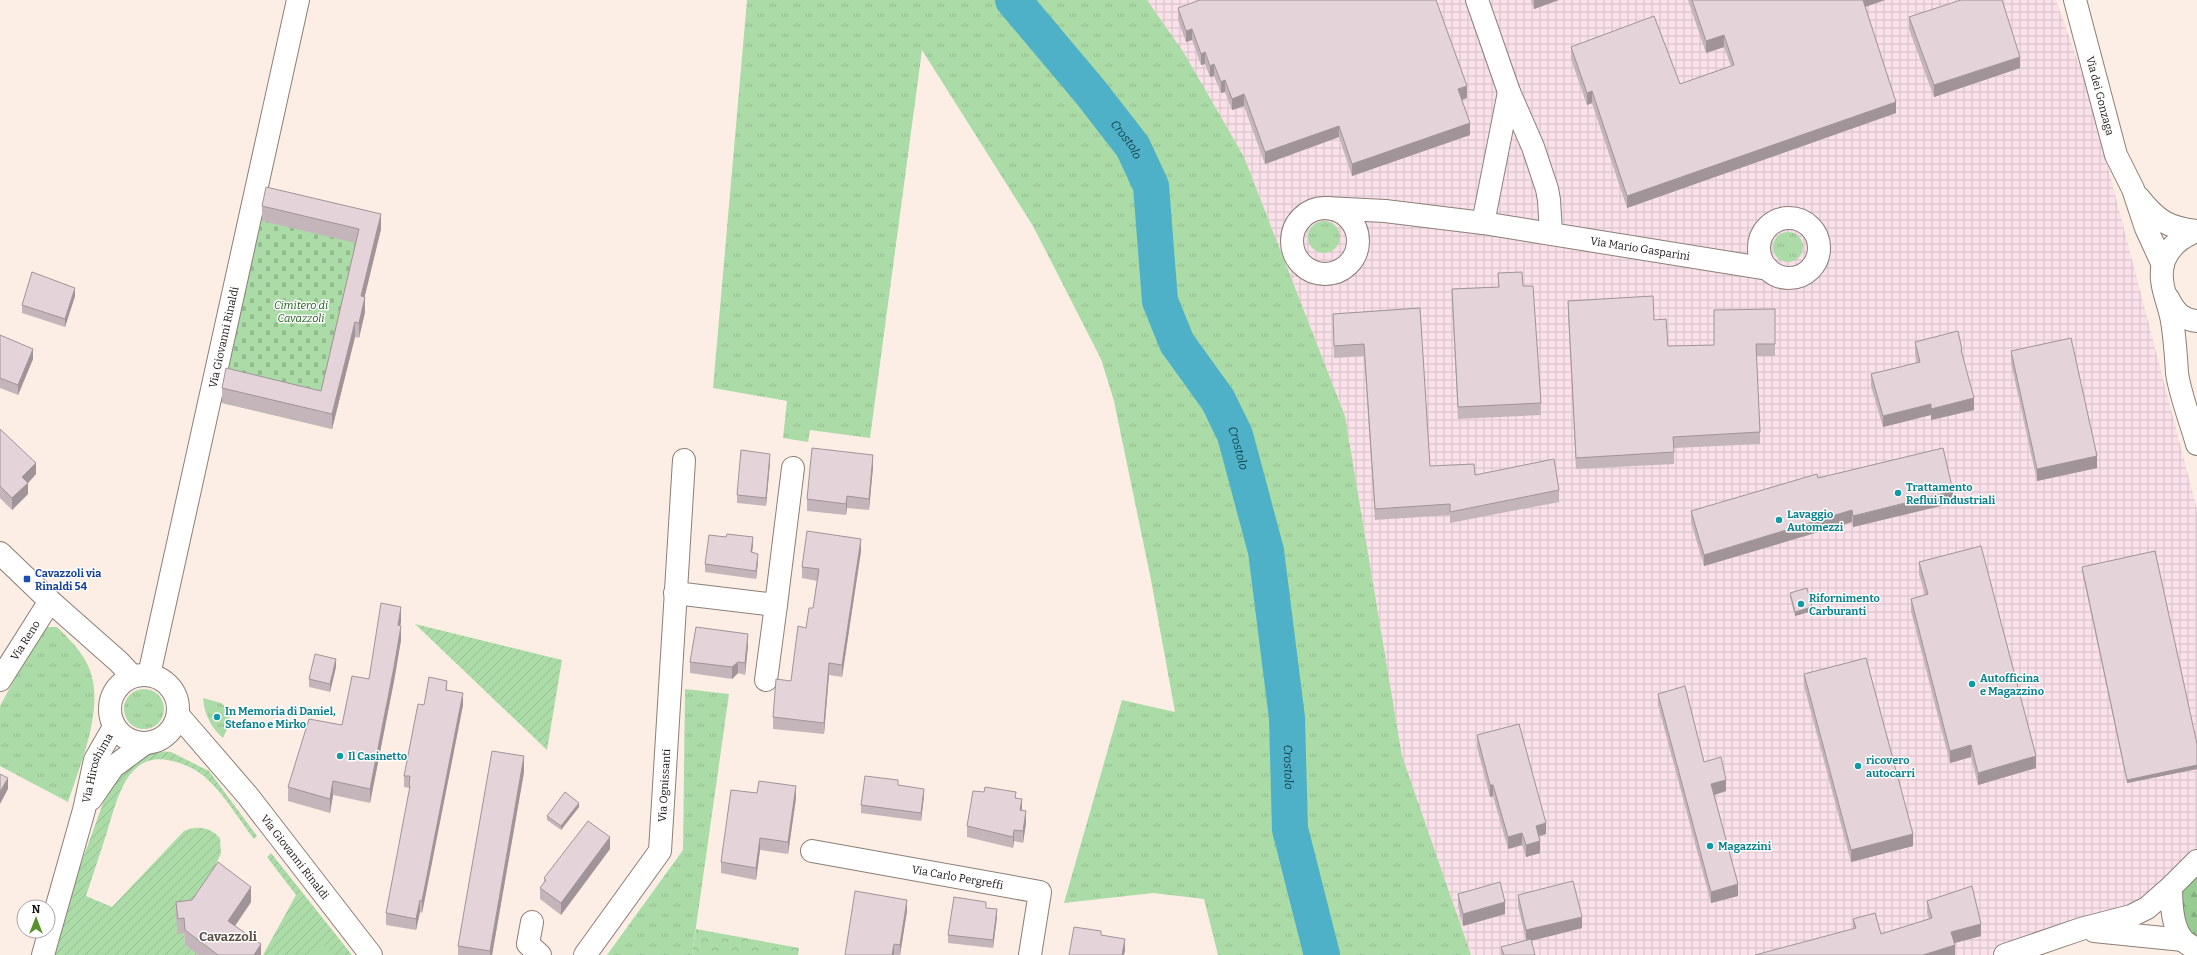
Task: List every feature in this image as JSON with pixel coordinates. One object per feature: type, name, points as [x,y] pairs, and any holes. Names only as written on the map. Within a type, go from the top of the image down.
[{"type":"street","name":"Via Giovanni Rinaldi","points":[[141,676],[298,0]]},
{"type":"street","points":[[1477,0],[1508,92],[1533,147],[1549,200],[1550,233]]},
{"type":"street","name":"Via dei Gonzaga","points":[[2075,0],[2116,155],[2132,189],[2146,228],[2163,264]]},
{"type":"street","points":[[1483,224],[1508,92]]},
{"type":"street","name":"Via dei Gonzaga","points":[[2132,189],[2148,210],[2166,224],[2178,229],[2197,231]]},
{"type":"street","points":[[1326,208],[1345,214],[1356,230],[1358,240]]},
{"type":"street","name":"Via Mario Gasparini","points":[[1385,211],[1368,223],[1358,240],[1356,252],[1351,261],[1338,271],[1321,274],[1311,271],[1301,264],[1295,255],[1292,244],[1295,228],[1304,215],[1314,210],[1326,208],[1385,211],[1550,233],[1768,269],[1776,275],[1787,278],[1797,277],[1806,273],[1814,266],[1820,246],[1812,227],[1803,221],[1794,218],[1783,218],[1766,228],[1761,237],[1759,248]]},
{"type":"street","name":"Via dei Gonzaga","points":[[2197,231],[2185,236],[2176,243],[2168,253],[2163,264],[2162,280],[2177,360],[2177,374],[2197,444]]},
{"type":"street","points":[[1729,262],[1759,248],[1763,263],[1768,269]]},
{"type":"street","name":"Via dei Gonzaga","points":[[2166,295],[2172,308],[2180,315],[2190,320],[2197,321]]},
{"type":"street","points":[[2177,360],[2191,337],[2197,332]]},
{"type":"street","name":"Via Ognissanti","points":[[585,955],[660,851],[684,460]]},
{"type":"street","points":[[766,680],[793,468]]},
{"type":"street","points":[[0,553],[100,646],[141,676],[164,682],[171,688],[176,697],[178,715],[171,730],[155,742],[144,744],[132,742],[122,736],[114,727],[110,716],[109,704],[113,693],[125,680],[141,676]]},
{"type":"street","points":[[675,593],[776,605]]},
{"type":"street","name":"Via Reno","points":[[0,680],[50,601]]},
{"type":"street","points":[[100,646],[113,693]]},
{"type":"street","name":"Via Giovanni Rinaldi","points":[[178,715],[217,760],[343,916],[371,955]]},
{"type":"street","name":"Via Hiroshima","points":[[44,955],[84,810],[95,760],[114,727]]},
{"type":"street","name":"Via Giovanni Rinaldi","points":[[165,736],[217,760]]},
{"type":"street","name":"Via Hiroshima","points":[[84,810],[113,767],[144,744]]},
{"type":"street","name":"Via Carlo Pergreffi","points":[[812,851],[1040,892],[1030,955]]},
{"type":"street","points":[[2005,955],[2081,929],[2131,916],[2147,908],[2172,888],[2197,861]]},
{"type":"street","points":[[2172,888],[2174,916],[2190,945]]},
{"type":"street","points":[[532,922],[528,944],[540,955]]},
{"type":"street","points":[[2081,929],[2190,945]]},
{"type":"shaded area","points":[[1147,0],[2056,0],[2087,87],[2197,509],[2197,861],[2146,903],[2005,955],[1471,955],[1402,756],[1345,416],[1244,157],[1184,53]]},
{"type":"green space","points":[[747,0],[1147,0],[1184,53],[1244,157],[1345,416],[1402,756],[1471,955],[1218,955],[1204,899],[1153,893],[1064,903],[1122,700],[1175,712],[1151,580],[1114,401],[1101,359],[1033,226],[922,50],[870,438],[810,430],[808,442],[783,438],[787,401],[713,388]]},
{"type":"green space","name":"Cimitero di Cavazzoli","points":[[266,202],[381,229],[332,429],[218,402]]},
{"type":"green space","points":[[1321,221],[1327,221],[1337,228],[1340,237],[1339,243],[1333,250],[1327,253],[1321,253],[1311,246],[1308,240],[1308,234],[1315,224]]},
{"type":"green space","points":[[1788,232],[1799,236],[1803,247],[1799,258],[1788,262],[1777,258],[1773,247],[1777,236]]},
{"type":"green space","points":[[415,624],[562,660],[547,750]]},
{"type":"green space","points":[[57,627],[79,651],[92,676],[94,693],[94,712],[90,731],[68,802],[0,766],[0,706],[42,629]]},
{"type":"green space","points":[[144,689],[158,695],[164,709],[158,723],[144,729],[130,723],[124,709],[130,695]]},
{"type":"green space","points":[[685,689],[729,694],[692,955],[607,955],[683,850]]},
{"type":"green space","name":"In Memoria di Daniel, Stefano e Mirko","points":[[203,698],[221,703],[229,710],[230,723],[223,738],[215,730],[209,720]]},
{"type":"green space","points":[[147,750],[171,752],[209,771],[257,836],[254,839],[220,792],[200,773],[172,761],[157,759],[144,763],[134,770],[126,780],[120,792],[86,896],[112,907],[184,831],[194,828],[204,828],[212,831],[220,838],[221,853],[184,933],[185,945],[198,955],[55,955],[74,883],[102,806],[115,776]]},
{"type":"green space","points":[[271,853],[352,955],[263,955],[296,895],[267,857]]},
{"type":"green space","points":[[2197,861],[2197,950],[2171,902]]},
{"type":"green space","points":[[696,929],[799,948],[798,955],[692,955]]},
{"type":"green space","points":[[323,944],[334,955],[312,955]]},
{"type":"building","points":[[1200,0],[1436,0],[1467,86],[1458,89],[1470,123],[1352,164],[1339,126],[1265,152],[1244,94],[1232,99],[1225,80],[1221,82],[1214,64],[1210,66],[1205,52],[1201,54],[1192,29],[1186,31],[1178,8]]},
{"type":"building","points":[[1692,0],[1863,0],[1896,102],[1627,196],[1592,91],[1587,93],[1571,47],[1654,16],[1680,84],[1734,65],[1724,35],[1706,41]]},
{"type":"building","points":[[1961,0],[2002,0],[2020,57],[1934,85],[1909,17]]},
{"type":"building","points":[[266,187],[381,214],[361,296],[365,297],[359,323],[355,322],[332,414],[222,388],[226,368],[321,391],[359,229],[262,206]]},
{"type":"building","points":[[32,272],[75,288],[65,319],[22,305]]},
{"type":"building","points":[[1522,272],[1523,286],[1533,286],[1541,403],[1458,407],[1452,289],[1499,287],[1498,273]]},
{"type":"building","points":[[1653,296],[1654,320],[1666,319],[1668,346],[1714,345],[1714,310],[1775,309],[1775,344],[1756,344],[1760,432],[1673,437],[1674,452],[1576,458],[1568,301]]},
{"type":"building","points":[[1420,308],[1430,466],[1474,464],[1475,475],[1554,459],[1559,490],[1450,512],[1450,504],[1375,509],[1364,344],[1334,346],[1333,314]]},
{"type":"building","points":[[1958,331],[1961,350],[1974,398],[1931,409],[1931,404],[1883,416],[1871,374],[1920,362],[1915,342]]},
{"type":"building","points":[[0,335],[33,349],[18,385],[0,378]]},
{"type":"building","points":[[2071,338],[2097,456],[2037,469],[2011,351]]},
{"type":"building","points":[[0,429],[36,463],[22,477],[28,483],[12,498],[0,486]]},
{"type":"building","points":[[812,448],[873,455],[869,499],[847,496],[846,504],[807,499]]},
{"type":"building","points":[[1943,448],[1953,491],[1853,516],[1852,510],[1704,555],[1691,511],[1817,474],[1818,478]]},
{"type":"building","points":[[741,450],[770,454],[766,498],[737,495]]},
{"type":"building","points":[[807,531],[861,539],[842,665],[829,663],[824,723],[773,717],[776,679],[791,681],[798,626],[806,628],[809,608],[813,608],[819,569],[802,567]]},
{"type":"building","points":[[727,534],[753,537],[751,552],[758,554],[756,571],[705,564],[709,535],[726,537]]},
{"type":"building","name":"Autofficina e Magazzino","points":[[1981,546],[2036,756],[1978,773],[1971,745],[1950,751],[1911,599],[1928,594],[1919,562]]},
{"type":"building","points":[[2155,551],[2197,744],[2197,765],[2127,780],[2082,567]]},
{"type":"building","name":"Rifornimento Carburanti","points":[[1807,588],[1812,607],[1795,612],[1790,593]]},
{"type":"building","name":"Il Casinetto","points":[[381,603],[401,607],[398,625],[401,626],[370,789],[333,781],[330,799],[288,787],[309,719],[342,725],[352,676],[369,679]]},
{"type":"building","points":[[696,627],[748,634],[745,663],[738,662],[732,667],[690,662]]},
{"type":"building","points":[[315,654],[336,659],[330,684],[309,679]]},
{"type":"building","name":"ricovero autocarri","points":[[1866,658],[1913,834],[1851,850],[1804,674]]},
{"type":"building","points":[[429,677],[447,681],[446,690],[463,693],[422,901],[420,900],[416,919],[386,913],[410,786],[410,776],[404,776],[418,704],[424,705]]},
{"type":"building","name":"Magazzini","points":[[1685,686],[1704,762],[1721,757],[1726,780],[1711,784],[1738,884],[1711,892],[1658,694]]},
{"type":"building","points":[[1519,724],[1546,823],[1536,826],[1540,841],[1526,845],[1522,833],[1508,837],[1493,785],[1490,785],[1477,735]]},
{"type":"building","points":[[492,751],[524,756],[490,951],[458,946]]},
{"type":"building","points":[[0,774],[8,778],[0,792]]},
{"type":"building","points":[[865,776],[898,780],[898,785],[924,789],[921,813],[861,805]]},
{"type":"building","points":[[759,781],[796,786],[788,842],[760,838],[756,868],[721,862],[731,790],[757,793]]},
{"type":"building","points":[[985,787],[1016,792],[1015,798],[1022,799],[1020,810],[1026,811],[1023,831],[1014,830],[1013,837],[967,826],[973,791],[984,792]]},
{"type":"building","points":[[565,792],[579,803],[561,826],[547,816]]},
{"type":"building","points":[[588,821],[610,837],[561,903],[540,888],[546,880],[544,878]]},
{"type":"building","points":[[218,862],[251,887],[228,921],[261,944],[254,955],[218,955],[185,930],[184,918],[178,919],[176,902],[192,900]]},
{"type":"building","points":[[1573,881],[1582,917],[1526,930],[1518,895]]},
{"type":"building","points":[[1500,882],[1505,902],[1463,914],[1458,894]]},
{"type":"building","points":[[1972,886],[1981,924],[1951,932],[1955,945],[1923,955],[1755,955],[1856,928],[1853,919],[1875,913],[1881,934],[1932,918],[1927,901]]},
{"type":"building","points":[[855,891],[907,900],[900,945],[894,944],[892,955],[845,955]]},
{"type":"building","points":[[954,897],[986,902],[986,908],[997,909],[993,940],[948,935]]},
{"type":"building","points":[[1074,927],[1101,931],[1101,935],[1125,939],[1122,955],[1069,955]]},
{"type":"building","points":[[1531,939],[1535,955],[1504,955],[1501,947]]},
{"type":"waterway","name":"Crostolo","points":[[1013,0],[1092,94],[1133,147],[1151,186],[1160,301],[1177,343],[1218,400],[1235,435],[1266,551],[1287,718],[1290,829],[1322,955]]},
{"type":"place","name":"Trattamento Reflui Industriali","points":[[1898,493]]},
{"type":"place","name":"Lavaggio Automezzi","points":[[1779,520]]},
{"type":"place","name":"Cavazzoli via Rinaldi 54","points":[[27,579]]},
{"type":"place","name":"Rifornimento Carburanti","points":[[1801,604]]},
{"type":"place","name":"Autofficina e Magazzino","points":[[1972,684]]},
{"type":"place","name":"In Memoria di Daniel, Stefano e Mirko","points":[[217,717]]},
{"type":"place","name":"Il Casinetto","points":[[340,756]]},
{"type":"place","name":"ricovero autocarri","points":[[1858,766]]},
{"type":"place","name":"Magazzini","points":[[1710,846]]},
{"type":"district","name":"Cavazzoli","points":[[228,936]]}]
